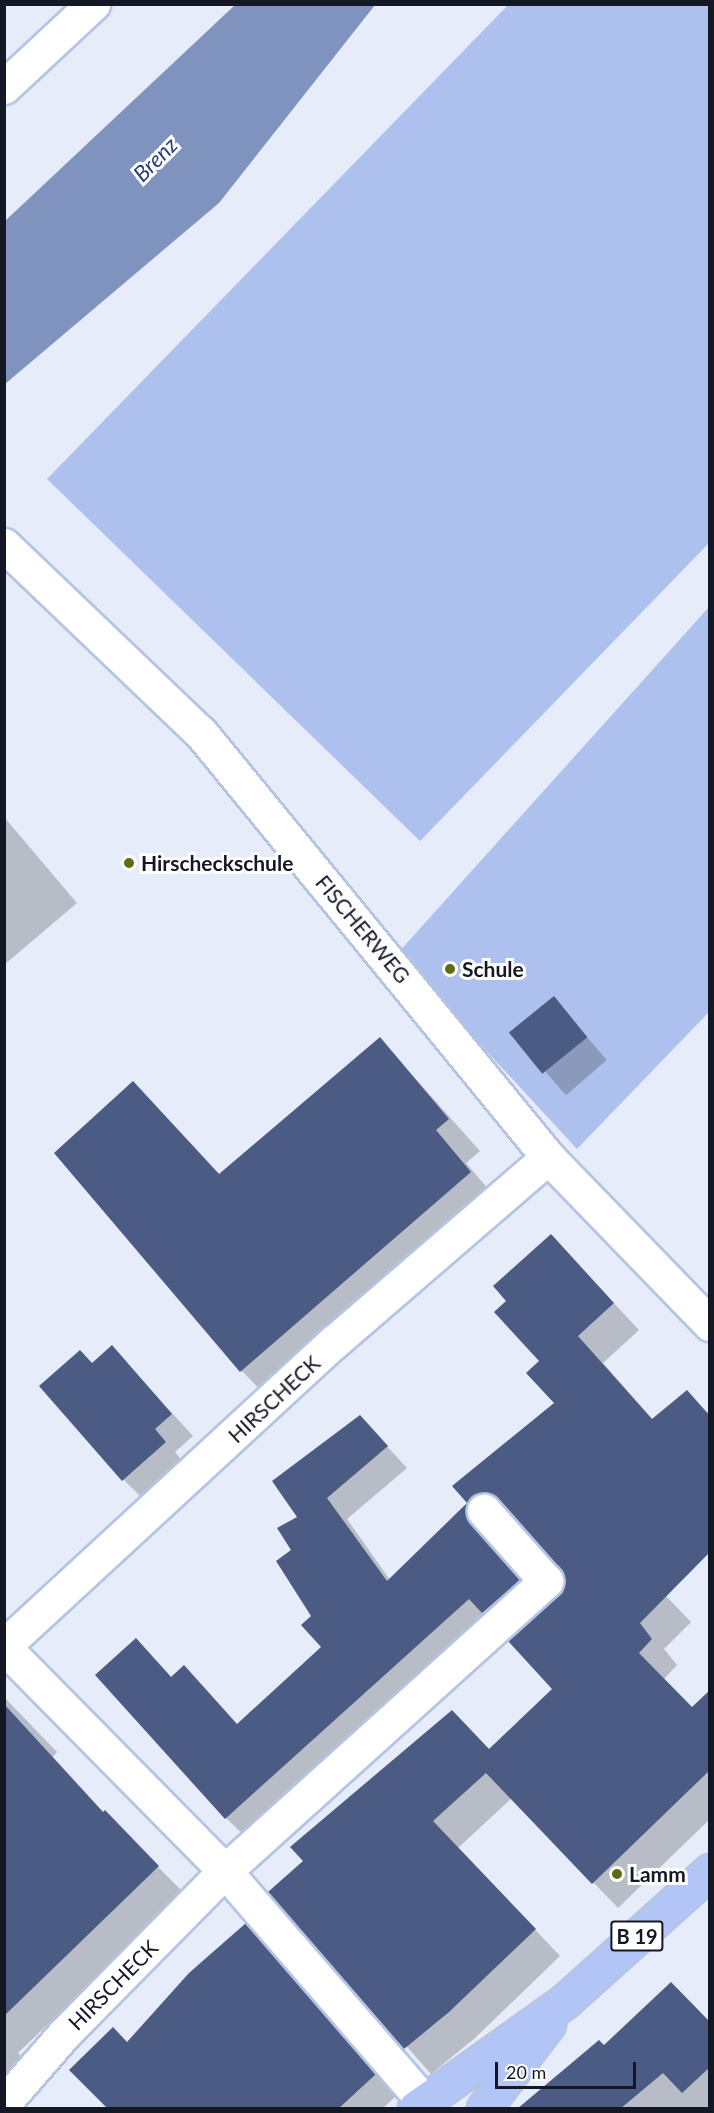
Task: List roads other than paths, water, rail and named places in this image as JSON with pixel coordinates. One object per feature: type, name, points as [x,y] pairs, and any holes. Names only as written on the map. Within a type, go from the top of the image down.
[{"type":"main road","name":"B 19","points":[[419,2104],[565,2001],[710,1871]]},
{"type":"main road","name":"B 19","points":[[484,2109],[565,2001]]},
{"type":"street","points":[[4,87],[93,4]]},
{"type":"street","name":"FISCHERWEG","points":[[4,545],[201,734],[548,1156],[710,1324]]},
{"type":"street","name":"HIRSCHECK","points":[[419,2104],[225,1871],[4,1646],[334,1342],[548,1156]]},
{"type":"street","name":"HIRSCHECK","points":[[4,2103],[64,2034],[225,1871],[546,1581],[484,1511]]},
{"type":"water","name":"Brenz","points":[[235,5],[375,5],[219,203],[5,384],[5,221]]},
{"type":"place","name":"Hirscheckschule","points":[[129,863]]},
{"type":"place","name":"Schule","points":[[450,969]]},
{"type":"place","name":"Lamm","points":[[617,1874]]}]
